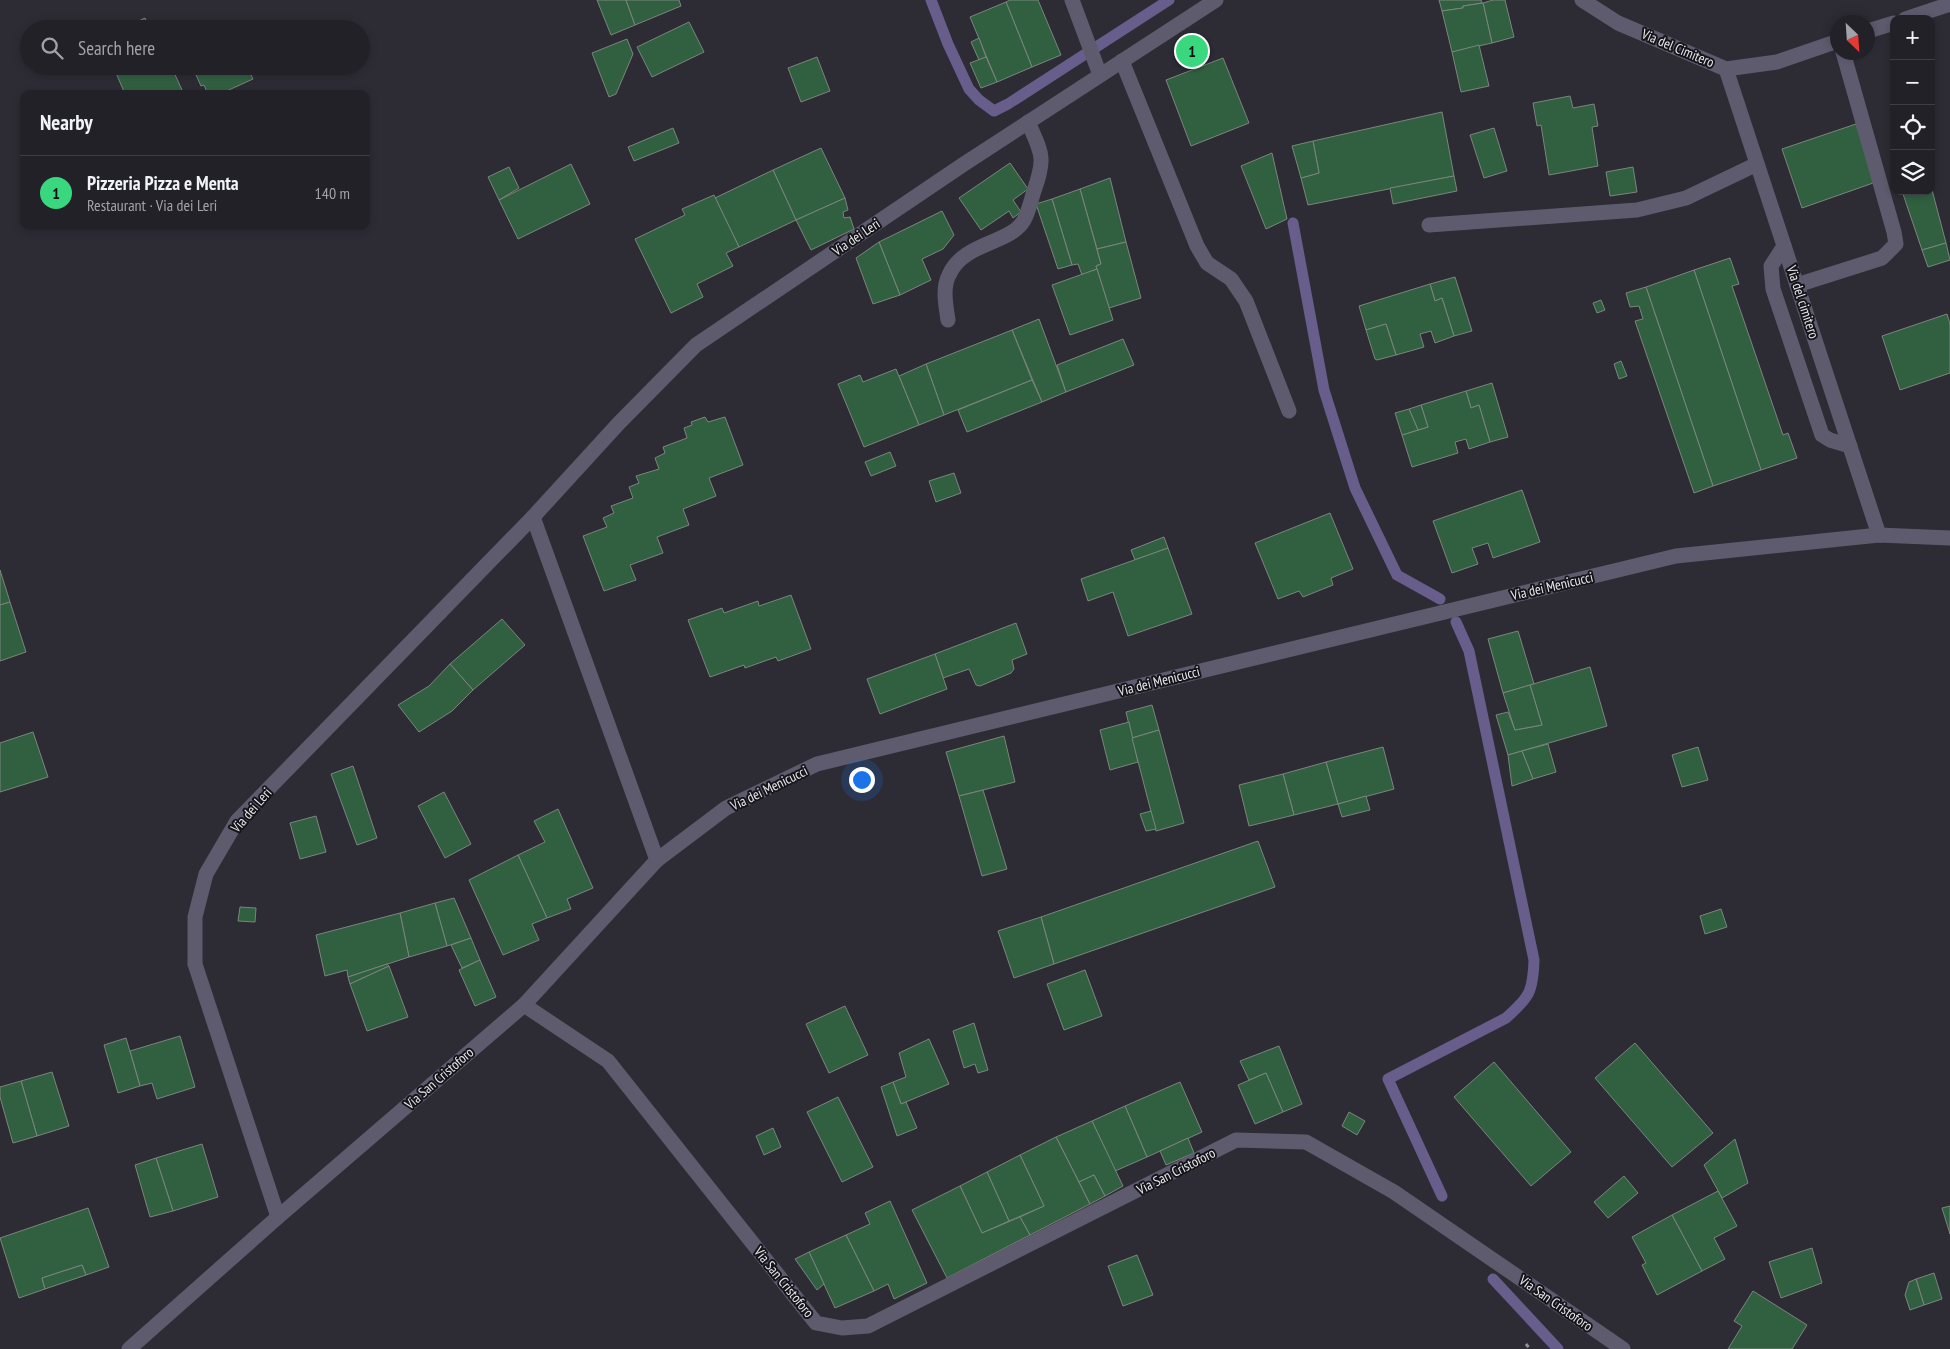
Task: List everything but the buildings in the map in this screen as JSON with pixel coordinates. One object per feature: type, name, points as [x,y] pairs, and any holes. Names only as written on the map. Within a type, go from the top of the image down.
[{"type":"street","points":[[1072,0],[1100,75]]},
{"type":"street","name":"Via dei Leri","points":[[278,1217],[195,964],[195,917],[206,874],[237,821],[533,517],[619,423],[696,345],[1028,122],[1216,0]]},
{"type":"street","name":"Via del Cimitero","points":[[1582,0],[1618,23],[1726,69],[1777,62],[1830,44]]},
{"type":"street","points":[[1917,15],[1950,4]]},
{"type":"street","points":[[1875,29],[1890,24]]},
{"type":"street","points":[[1797,285],[1882,258],[1896,244],[1845,60]]},
{"type":"street","points":[[1122,61],[1197,246],[1207,263],[1232,279],[1246,301],[1289,411]]},
{"type":"street","name":"Via del cimitero","points":[[1726,69],[1879,535]]},
{"type":"street","points":[[948,320],[945,293],[948,275],[963,255],[1011,232],[1024,221],[1042,164],[1041,151],[1028,122]]},
{"type":"street","points":[[1429,226],[1636,210],[1686,198],[1758,164]]},
{"type":"street","points":[[1784,246],[1771,266],[1773,289],[1822,435],[1830,440],[1850,446]]},
{"type":"street","points":[[533,517],[657,860]]},
{"type":"street","points":[[1879,535],[1950,538]]},
{"type":"street","name":"Via dei Menicucci","points":[[524,1005],[657,860],[726,808],[818,764],[1676,556],[1879,535]]},
{"type":"street","name":"Via San Cristoforo","points":[[129,1349],[278,1217],[524,1005],[608,1061],[816,1323],[842,1328],[868,1326],[1236,1140],[1306,1142],[1394,1192],[1624,1349]]},
{"type":"path","points":[[1526,1344],[1530,1349]]},
{"type":"waterway","points":[[931,0],[948,44],[969,89],[979,100],[994,111],[1008,104],[1169,0]]},
{"type":"waterway","points":[[1293,223],[1324,390],[1355,488],[1397,575],[1440,599]]},
{"type":"waterway","points":[[1442,1196],[1388,1079],[1506,1018],[1529,993],[1533,979],[1534,960],[1469,651],[1456,622]]},
{"type":"waterway","points":[[1493,1279],[1558,1349]]},
{"type":"place","name":"Pizzeria Pizza e Menta","points":[[1192,51]]}]
